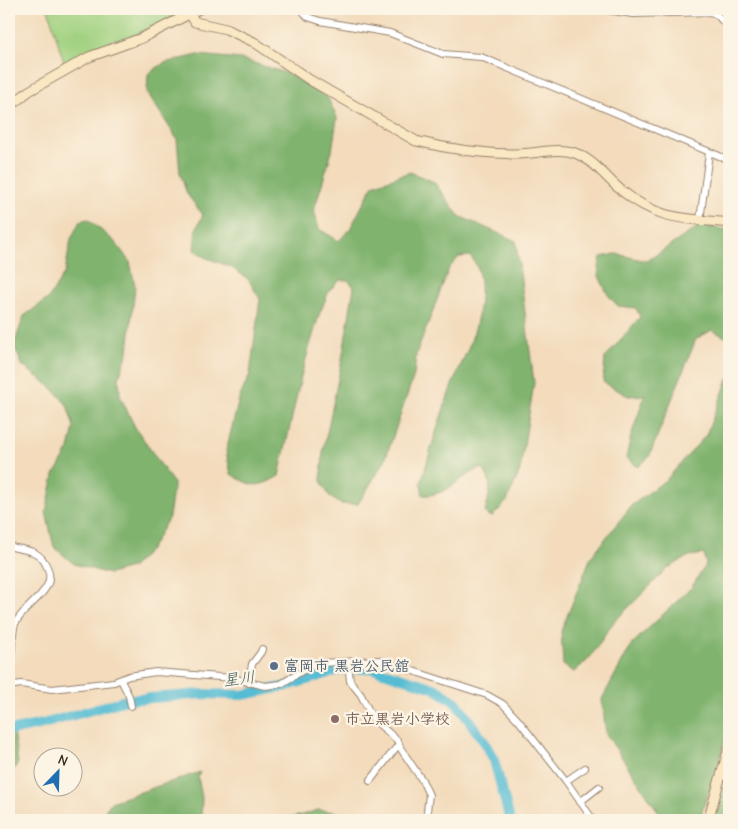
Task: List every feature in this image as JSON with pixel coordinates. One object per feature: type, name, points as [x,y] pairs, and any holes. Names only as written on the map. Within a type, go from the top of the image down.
[{"type":"street","points":[[10,103],[89,57],[142,38],[199,9]]},
{"type":"street","points":[[301,9],[308,17],[320,21],[390,33],[443,54],[481,57],[729,160]]},
{"type":"street","points":[[599,9],[633,14],[711,12],[729,28]]},
{"type":"street","points":[[190,14],[195,22],[226,29],[254,42],[310,80],[416,141],[431,145],[498,153],[567,151],[585,158],[623,192],[651,210],[677,219],[729,223]]},
{"type":"street","points":[[700,220],[709,153]]},
{"type":"street","points":[[9,546],[33,552],[42,558],[49,570],[50,578],[47,586],[16,623],[9,686],[22,684],[52,689],[98,684],[156,672],[232,678],[265,686],[281,684],[312,665],[378,660],[487,695],[503,704],[566,781],[591,818],[583,820]]},
{"type":"street","points":[[249,683],[252,664],[262,649]]},
{"type":"street","points":[[348,663],[350,680],[361,695],[373,719],[397,740],[422,780],[428,795],[427,811],[431,820]]},
{"type":"street","points":[[121,680],[129,696],[131,706]]},
{"type":"street","points":[[370,781],[399,744]]},
{"type":"street","points":[[708,820],[729,748]]},
{"type":"street","points":[[566,781],[585,768]]},
{"type":"street","points":[[580,802],[599,787]]},
{"type":"green space","points":[[48,9],[191,9],[128,38],[89,52],[65,66]]},
{"type":"green space","points":[[198,55],[241,59],[289,74],[328,98],[337,118],[332,151],[314,210],[319,229],[339,241],[350,229],[373,185],[410,172],[434,182],[459,216],[516,241],[534,383],[520,470],[507,501],[492,517],[485,513],[489,495],[489,484],[486,473],[482,468],[467,475],[447,489],[432,495],[423,495],[421,483],[443,410],[476,324],[480,303],[480,281],[475,263],[470,256],[459,257],[449,268],[416,355],[414,375],[385,460],[358,504],[341,504],[330,497],[321,481],[323,452],[342,360],[354,287],[348,280],[340,280],[329,291],[319,315],[302,372],[279,476],[260,485],[255,485],[244,482],[231,474],[226,451],[239,399],[250,374],[260,299],[248,279],[231,267],[207,258],[194,250],[196,229],[203,215],[187,194],[180,173],[177,139],[147,92],[148,74],[164,63]]},
{"type":"green space","points":[[88,219],[115,242],[130,262],[135,286],[128,352],[119,377],[120,396],[135,427],[174,484],[169,517],[150,550],[131,568],[109,574],[74,564],[54,547],[46,512],[54,475],[69,449],[74,427],[67,405],[52,388],[22,365],[14,345],[24,316],[49,298],[65,272],[71,239],[80,221]]},
{"type":"green space","points":[[701,225],[729,230],[729,339],[712,330],[696,339],[649,457],[638,467],[626,458],[631,436],[645,395],[628,396],[603,382],[605,358],[640,317],[636,308],[618,306],[608,295],[598,274],[601,257],[616,254],[647,261]]},
{"type":"green space","points":[[729,377],[729,725],[719,763],[699,820],[664,820],[606,734],[602,699],[632,644],[692,587],[706,564],[704,554],[689,556],[668,568],[613,623],[589,659],[574,672],[563,665],[561,631],[591,557],[631,506],[667,479],[706,435]]},
{"type":"green space","points":[[9,730],[14,737],[18,763],[9,777]]},
{"type":"green space","points":[[729,767],[729,820],[713,820]]},
{"type":"green space","points":[[200,772],[198,777],[202,798],[201,820],[99,820],[111,802]]},
{"type":"green space","points":[[318,810],[336,812],[364,820],[285,820]]},
{"type":"waterway","points":[[720,9],[729,10]]},
{"type":"waterway","name":"星川","points":[[9,731],[43,724],[126,700],[202,694],[243,695],[287,686],[339,670],[371,668],[434,688],[456,702],[485,743],[494,760],[510,820]]},
{"type":"place","name":"富岡市 黒岩公民舘","points":[[274,666]]},
{"type":"place","name":"市立黒岩小学校","points":[[335,719]]}]
